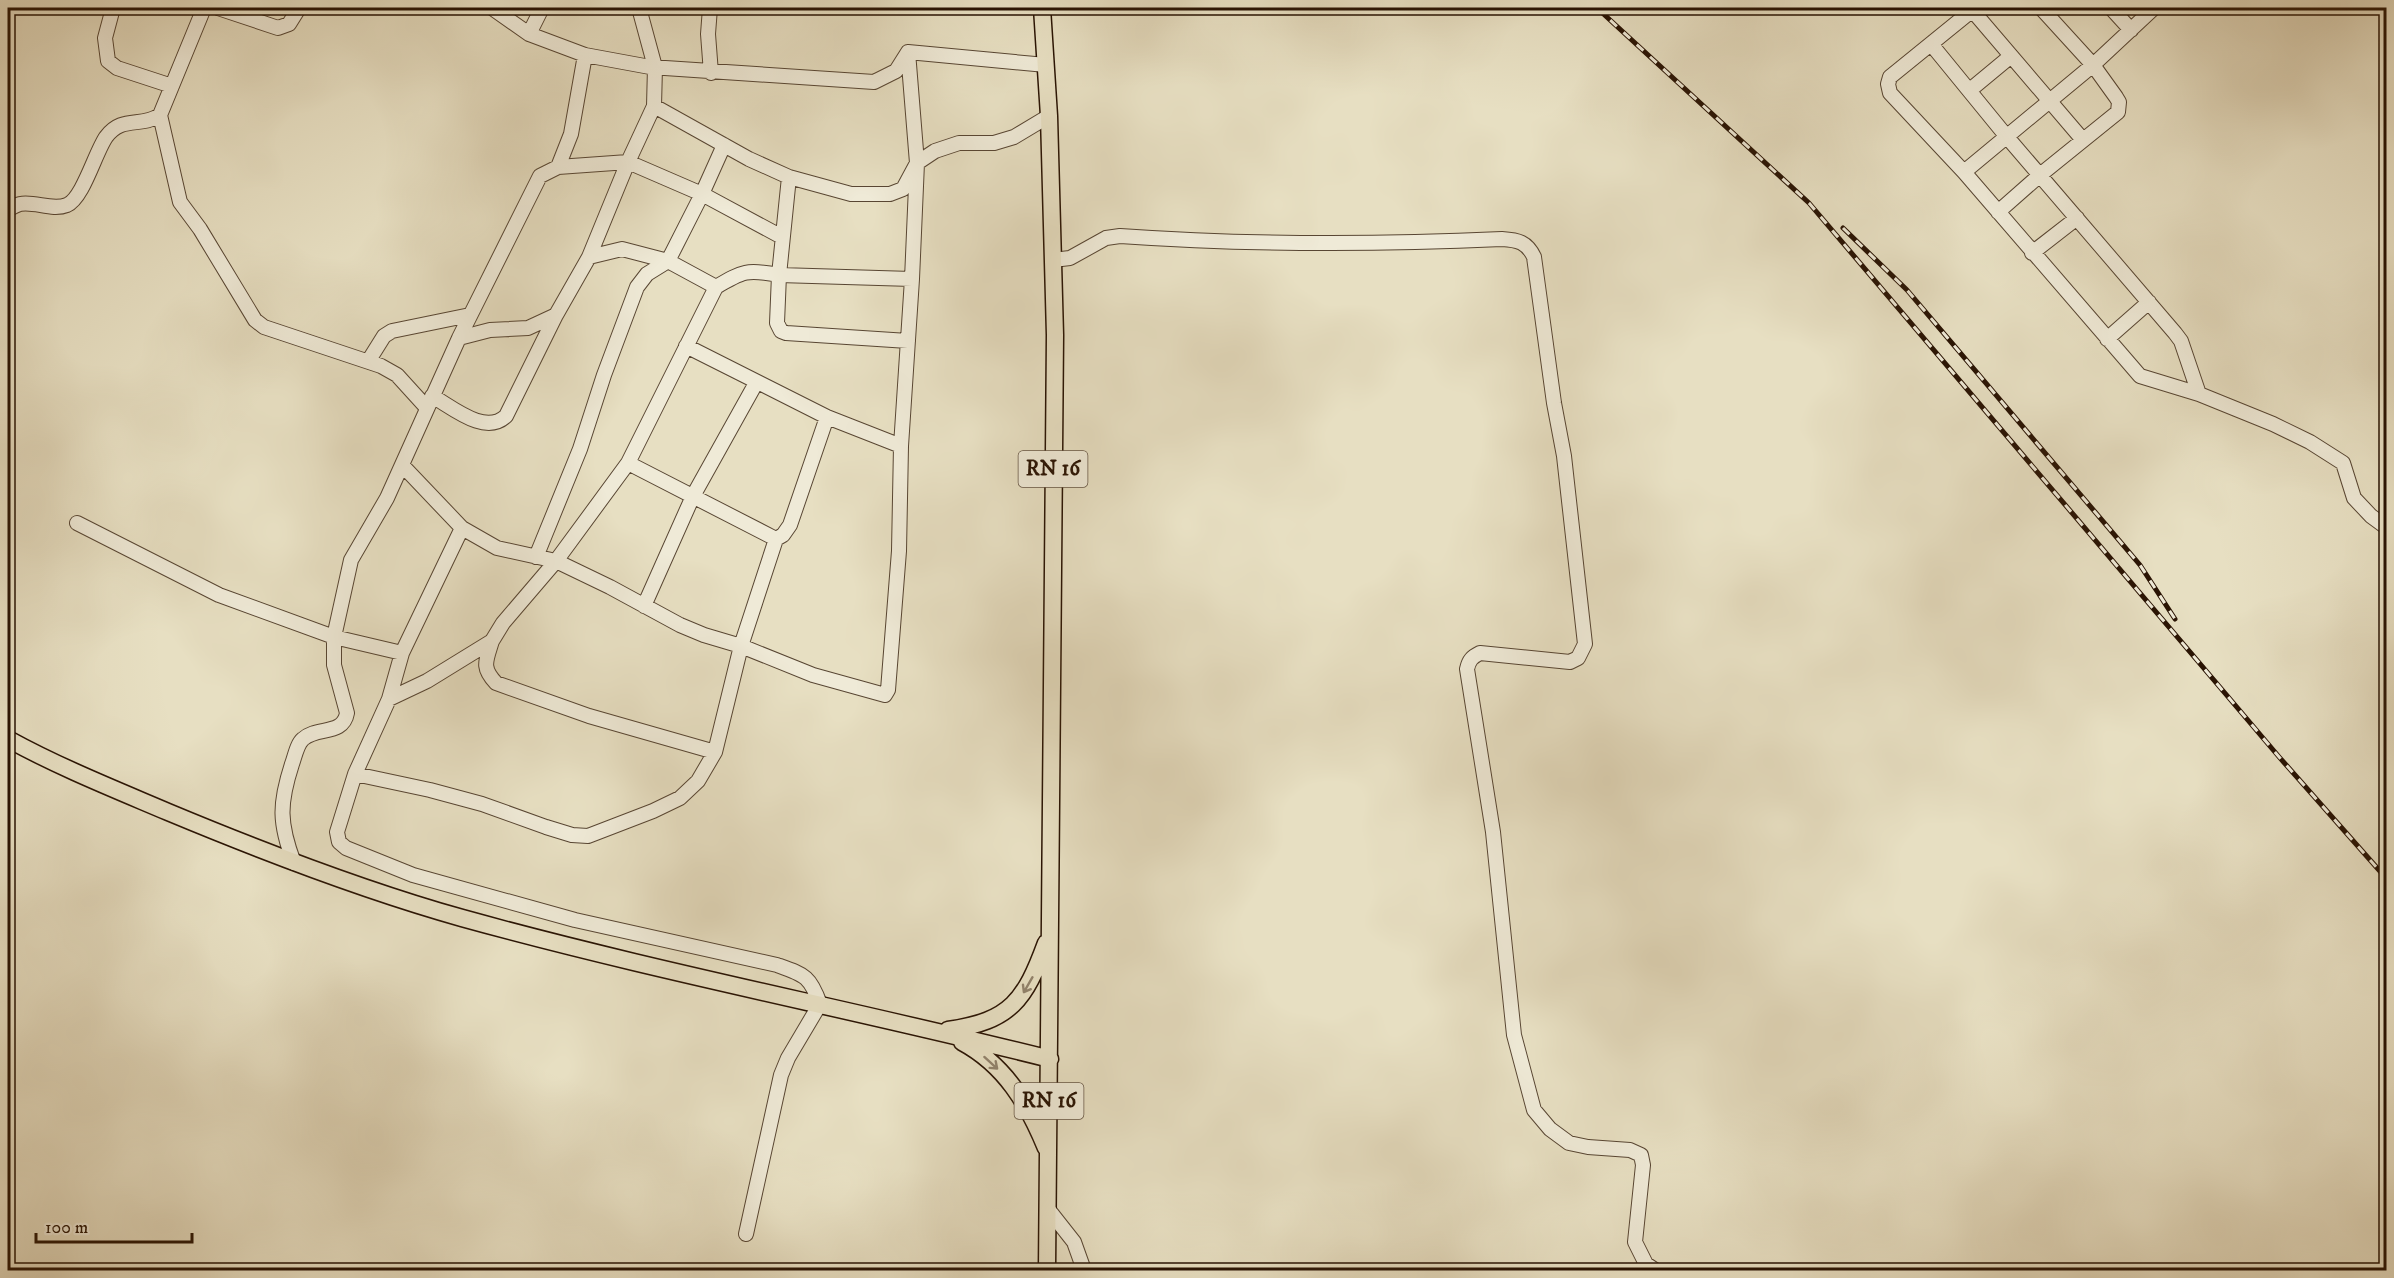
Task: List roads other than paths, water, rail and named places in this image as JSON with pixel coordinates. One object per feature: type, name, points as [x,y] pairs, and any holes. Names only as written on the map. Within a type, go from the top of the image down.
[{"type":"main road","name":"RN 16","points":[[1042,8],[1049,117],[1054,335],[1047,1270]]},
{"type":"main road","points":[[8,739],[128,795],[294,863],[459,917],[729,985],[820,1004],[1050,1059]]},
{"type":"main road","points":[[941,1032],[983,1024],[1013,1006],[1026,991],[1051,931]]},
{"type":"main road","points":[[941,1032],[978,1051],[1013,1085],[1035,1120],[1048,1155]]},
{"type":"street","points":[[113,8],[105,38],[108,61],[117,68],[172,86]]},
{"type":"street","points":[[204,8],[160,115],[180,202],[200,229],[255,320],[264,327],[369,360],[397,375],[430,402],[480,423],[491,424],[500,422],[506,416],[556,315],[589,256],[654,106],[655,67],[639,8]]},
{"type":"street","points":[[218,8],[278,28],[290,24],[299,8]]},
{"type":"street","points":[[492,8],[529,34],[585,55],[655,67],[874,82],[896,71],[908,52]]},
{"type":"street","points":[[529,34],[542,8]]},
{"type":"street","points":[[710,8],[708,34],[711,72]]},
{"type":"street","points":[[1998,213],[2040,175],[2118,112],[2119,108],[2116,97],[2092,65],[2041,8]]},
{"type":"street","points":[[2111,8],[2131,30]]},
{"type":"street","points":[[1964,172],[2092,65],[2154,8]]},
{"type":"street","points":[[2083,140],[1974,9],[1890,77],[1888,84],[1890,93],[1964,172],[2140,376],[2199,394],[2273,423],[2310,442],[2343,463],[2354,498],[2366,512],[2386,527]]},
{"type":"street","points":[[1931,44],[2181,341],[2199,394]]},
{"type":"street","points":[[908,52],[1046,65]]},
{"type":"street","points":[[402,465],[462,528],[497,548],[556,561],[704,635],[741,646],[813,675],[885,695],[888,690],[899,551],[901,446],[912,279],[916,163],[908,52]]},
{"type":"street","points":[[558,167],[571,134],[585,55]]},
{"type":"street","points":[[1970,90],[2012,56]]},
{"type":"street","points":[[654,106],[724,145],[789,177],[851,194],[890,194],[903,189],[916,163],[935,151],[959,144],[994,143],[1014,137],[1049,117]]},
{"type":"street","points":[[8,210],[21,204],[55,207],[68,205],[76,198],[105,138],[116,127],[123,123],[148,120],[160,115]]},
{"type":"street","points":[[536,557],[580,449],[604,375],[637,287],[646,274],[668,261],[724,145]]},
{"type":"street","points":[[294,863],[283,834],[281,814],[287,781],[297,748],[302,739],[312,733],[340,726],[346,721],[347,713],[333,665],[334,637],[351,560],[387,498],[459,338],[540,176],[558,167],[628,162],[702,194],[782,237]]},
{"type":"street","points":[[789,177],[779,275],[777,323],[781,331],[908,341]]},
{"type":"street","points":[[2032,253],[2077,218]]},
{"type":"street","points":[[1053,260],[1070,258],[1106,238],[1120,236],[1209,243],[1364,244],[1502,238],[1517,240],[1529,246],[1534,257],[1554,403],[1564,456],[1586,635],[1585,644],[1578,658],[1570,662],[1480,653],[1468,662],[1467,669],[1493,832],[1514,1035],[1534,1110],[1550,1129],[1569,1143],[1588,1147],[1630,1150],[1641,1155],[1643,1165],[1635,1242],[1647,1264],[1655,1270]]},
{"type":"street","points":[[589,256],[622,249],[668,261],[716,287]]},
{"type":"street","points":[[715,752],[589,716],[496,683],[487,674],[485,663],[492,641],[503,623],[556,561],[628,463],[716,287],[744,271],[779,275],[912,279]]},
{"type":"street","points":[[2107,339],[2149,302]]},
{"type":"street","points":[[369,360],[384,336],[392,331],[470,315]]},
{"type":"street","points":[[459,338],[490,330],[528,328],[556,315]]},
{"type":"street","points":[[686,346],[827,417],[901,446]]},
{"type":"street","points":[[644,606],[693,496],[756,383]]},
{"type":"street","points":[[355,774],[482,804],[572,835],[588,836],[645,815],[680,798],[698,781],[715,752],[741,646],[776,539],[783,535],[790,525],[827,417]]},
{"type":"street","points":[[628,463],[776,539]]},
{"type":"street","points":[[77,523],[219,595],[334,637],[402,653]]},
{"type":"street","points":[[462,528],[402,653],[389,699],[355,774],[337,832],[339,842],[346,848],[414,875],[575,920],[777,964],[800,973],[813,984],[820,1004],[788,1058],[781,1075],[746,1234]]},
{"type":"street","points":[[389,699],[435,676],[492,641]]},
{"type":"street","points":[[1048,1209],[1074,1242],[1084,1270]]},
{"type":"railway","points":[[1597,8],[1809,203],[2280,758],[2386,878]]},
{"type":"railway","points":[[1843,228],[1907,290],[2140,565],[2175,619]]}]
